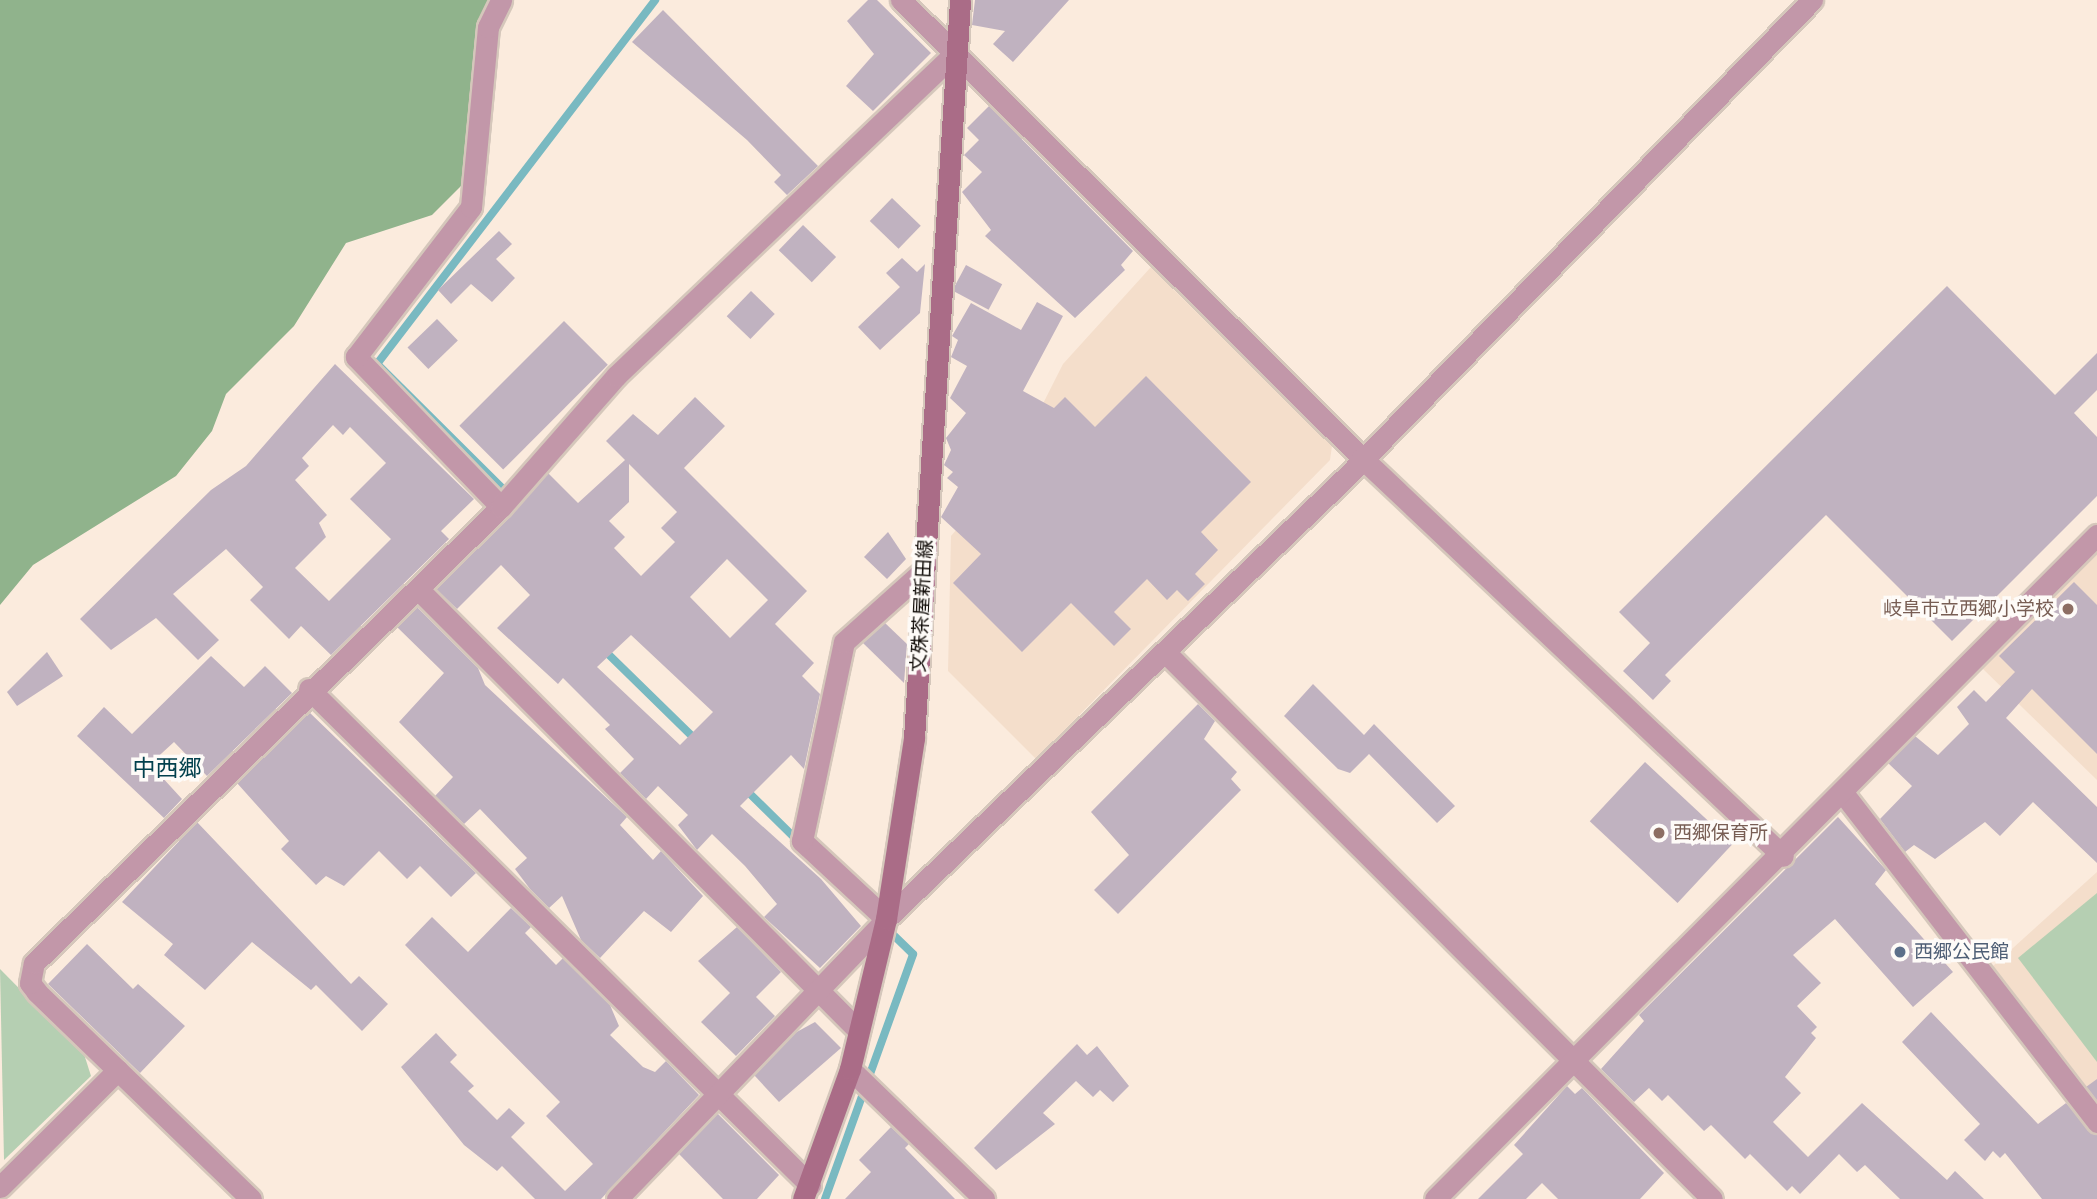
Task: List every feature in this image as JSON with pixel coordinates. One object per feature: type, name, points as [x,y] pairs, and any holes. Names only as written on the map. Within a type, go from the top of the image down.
[{"type":"main road","name":"文殊茶屋新田線","points":[[807,1192],[850,1069],[886,919],[914,738],[960,0]]},
{"type":"street","points":[[500,507],[356,357],[471,207],[488,27],[501,0]]},
{"type":"street","points":[[901,0],[956,51],[1362,458],[1783,856]]},
{"type":"street","points":[[617,1199],[721,1098],[886,919],[1166,653],[1362,458],[1812,0]]},
{"type":"street","points":[[251,1199],[37,992],[30,983],[34,962],[309,689],[418,589],[500,507],[616,376],[956,51]]},
{"type":"street","points":[[1435,1199],[1570,1058],[1783,856],[2097,535]]},
{"type":"street","points":[[886,919],[802,841],[844,642],[923,571]]},
{"type":"street","points":[[418,589],[818,994],[858,1030]]},
{"type":"street","points":[[1166,653],[1712,1199]]},
{"type":"street","points":[[309,689],[721,1098],[807,1192]]},
{"type":"street","points":[[1843,793],[2097,1122]]},
{"type":"street","points":[[850,1069],[984,1199]]},
{"type":"street","points":[[0,1187],[118,1070]]},
{"type":"shaded area","points":[[1151,267],[1332,446],[1330,460],[1036,759],[948,671],[951,536],[1013,463],[1063,364]]},
{"type":"shaded area","name":"岐阜市立西郷小学校","points":[[2097,550],[2097,780],[1982,668]]},
{"type":"shaded area","points":[[2097,872],[2097,1103],[1993,966]]},
{"type":"green space","points":[[0,0],[491,0],[465,182],[432,215],[346,243],[294,326],[226,394],[212,431],[176,476],[33,565],[0,605]]},
{"type":"green space","points":[[2097,893],[2097,1062],[2018,958]]},
{"type":"green space","points":[[0,969],[84,1054],[91,1076],[4,1160]]},
{"type":"building","points":[[868,0],[877,0],[931,53],[873,111],[846,86],[874,54],[847,21]]},
{"type":"building","points":[[975,0],[1069,0],[1013,62],[993,44],[1005,31],[972,25]]},
{"type":"building","points":[[663,10],[818,166],[787,195],[774,182],[781,175],[747,140],[632,42]]},
{"type":"building","points":[[989,106],[1133,251],[1121,265],[1125,270],[1075,318],[985,236],[991,230],[962,192],[982,172],[964,155],[979,140],[967,128]]},
{"type":"building","points":[[892,198],[921,226],[899,249],[870,221]]},
{"type":"building","points":[[803,225],[836,257],[812,282],[779,250]]},
{"type":"building","points":[[499,231],[512,244],[496,259],[515,278],[492,302],[471,284],[451,304],[438,290]]},
{"type":"building","points":[[902,258],[917,272],[925,264],[920,313],[880,350],[858,327],[900,287],[886,273]]},
{"type":"building","points":[[966,265],[1002,284],[989,310],[952,291]]},
{"type":"building","points":[[1947,286],[2055,395],[2097,353],[2097,390],[2074,413],[2097,437],[2097,496],[1952,641],[1826,515],[1665,675],[1671,681],[1653,700],[1623,671],[1650,643],[1619,612]]},
{"type":"building","points":[[751,291],[775,314],[750,339],[727,316]]},
{"type":"building","points":[[1037,302],[1063,316],[1023,391],[1054,408],[1065,397],[1095,427],[1146,376],[1251,482],[1201,532],[1218,550],[1195,574],[1205,584],[1188,601],[1177,590],[1167,600],[1147,579],[1114,612],[1131,629],[1114,646],[1071,603],[1022,652],[953,583],[981,554],[941,517],[958,487],[947,478],[953,472],[944,465],[951,450],[946,438],[966,413],[950,398],[967,366],[951,357],[958,340],[952,336],[971,303],[1021,330]]},
{"type":"building","points":[[437,319],[458,341],[428,369],[408,347]]},
{"type":"building","points":[[564,321],[608,365],[503,469],[459,426]]},
{"type":"building","points":[[335,364],[474,499],[441,531],[449,539],[331,655],[301,626],[289,639],[250,600],[263,587],[226,549],[173,594],[219,640],[198,660],[156,618],[111,650],[80,619],[211,490],[246,466]],"holes":[[[333,425],[343,435],[350,427],[386,463],[350,499],[391,539],[329,601],[295,568],[326,537],[319,523],[327,515],[295,480],[309,466],[302,458]]]},
{"type":"building","points":[[695,397],[725,426],[684,468],[807,591],[775,624],[814,663],[802,676],[820,694],[804,769],[791,755],[740,806],[821,879],[861,926],[820,968],[764,917],[777,904],[745,866],[712,834],[697,850],[678,825],[688,815],[658,786],[646,799],[620,773],[634,759],[605,729],[610,725],[563,678],[558,684],[497,628],[530,595],[501,565],[457,609],[436,589],[548,473],[578,503],[625,460],[606,441],[633,414],[658,435]],"holes":[[[629,464],[677,512],[661,528],[675,542],[641,576],[614,548],[625,537],[609,521],[629,502]],[[727,559],[768,600],[730,638],[690,597]],[[631,635],[713,712],[680,745],[597,667]]]},
{"type":"building","points":[[888,532],[906,559],[887,579],[864,557]]},
{"type":"building","points":[[2074,582],[2097,605],[2097,754],[2032,689],[2006,718],[2097,807],[2097,863],[2033,802],[2000,836],[1985,822],[1935,859],[1914,845],[1905,852],[1880,819],[1912,786],[1888,763],[1915,736],[1938,755],[1969,724],[1957,707],[1974,690],[1986,702],[2015,672],[1999,656]]},
{"type":"building","points":[[417,607],[478,668],[485,685],[627,817],[620,825],[653,860],[661,851],[703,896],[671,932],[644,911],[600,958],[581,940],[562,896],[549,908],[530,889],[515,869],[527,858],[480,809],[464,824],[435,796],[453,777],[399,722],[444,673],[397,627]]},
{"type":"building","points":[[885,623],[907,644],[904,683],[863,643]]},
{"type":"building","points":[[47,652],[63,676],[17,706],[7,692]]},
{"type":"building","points":[[211,656],[244,687],[265,666],[292,693],[207,776],[174,742],[150,764],[182,799],[164,818],[77,736],[104,707],[132,734]]},
{"type":"building","points":[[1313,684],[1364,735],[1374,724],[1455,806],[1437,823],[1369,754],[1350,773],[1338,769],[1284,716]]},
{"type":"building","points":[[1198,704],[1215,721],[1204,739],[1237,772],[1231,779],[1241,790],[1118,914],[1094,890],[1129,855],[1091,812]]},
{"type":"building","points":[[309,712],[476,873],[451,897],[420,866],[407,879],[379,851],[344,886],[326,876],[316,885],[281,849],[289,841],[237,783]]},
{"type":"building","points":[[1645,762],[1733,844],[1678,903],[1590,821]]},
{"type":"building","points":[[1838,817],[1886,870],[1875,884],[1953,972],[1913,1007],[1835,919],[1793,955],[1821,983],[1797,1006],[1817,1027],[1811,1033],[1816,1038],[1785,1077],[1801,1093],[1773,1122],[1808,1157],[1862,1103],[1947,1180],[1955,1171],[1984,1199],[1900,1199],[1865,1165],[1857,1172],[1839,1154],[1800,1194],[1792,1186],[1787,1191],[1750,1154],[1745,1159],[1711,1125],[1704,1131],[1668,1095],[1662,1101],[1649,1088],[1634,1102],[1601,1069],[1644,1021],[1639,1015]]},
{"type":"building","points":[[197,822],[351,984],[359,976],[388,1004],[362,1031],[316,985],[311,990],[252,942],[205,990],[164,955],[173,944],[122,902]]},
{"type":"building","points":[[511,908],[531,927],[525,933],[556,965],[563,958],[610,1005],[619,1026],[610,1035],[643,1067],[655,1072],[666,1061],[699,1095],[601,1199],[535,1199],[502,1166],[497,1171],[464,1145],[401,1067],[436,1033],[457,1055],[450,1062],[474,1086],[468,1091],[497,1120],[509,1108],[525,1123],[511,1137],[565,1191],[593,1164],[546,1116],[560,1102],[405,945],[432,917],[468,952]]},
{"type":"building","points":[[737,927],[781,972],[756,997],[775,1016],[736,1056],[701,1022],[730,993],[698,961]]},
{"type":"building","points":[[87,944],[133,989],[138,984],[185,1026],[140,1073],[48,984]]},
{"type":"building","points":[[1931,1012],[2038,1124],[2066,1103],[2097,1135],[2097,1199],[2042,1199],[2005,1153],[2000,1158],[1993,1151],[1985,1161],[1964,1140],[1980,1124],[1902,1042]]},
{"type":"building","points":[[815,1022],[841,1048],[779,1102],[754,1075],[793,1034]]},
{"type":"building","points":[[1077,1044],[1087,1055],[1097,1046],[1129,1086],[1113,1102],[1100,1090],[1093,1097],[1076,1081],[1043,1113],[1055,1124],[996,1170],[974,1148]]},
{"type":"building","points":[[2097,1079],[2097,1101],[2086,1087]]},
{"type":"building","points":[[1567,1086],[1575,1094],[1582,1088],[1664,1173],[1640,1199],[1558,1199],[1542,1183],[1526,1199],[1478,1199],[1523,1154],[1514,1145]]},
{"type":"building","points":[[717,1113],[779,1175],[757,1199],[723,1199],[679,1154]]},
{"type":"building","points":[[891,1127],[909,1144],[905,1148],[955,1199],[845,1199],[871,1172],[859,1160]]},
{"type":"waterway","points":[[509,495],[377,364],[655,0]]},
{"type":"waterway","points":[[603,649],[696,740]]},
{"type":"waterway","points":[[745,789],[798,841]]},
{"type":"waterway","points":[[825,1199],[913,954],[887,929]]},
{"type":"place","name":"岐阜市立西郷小学校","points":[[2068,609]]},
{"type":"place","name":"西郷保育所","points":[[1659,833]]},
{"type":"place","name":"西郷公民館","points":[[1900,952]]},
{"type":"district","name":"中西郷","points":[[167,769]]}]
